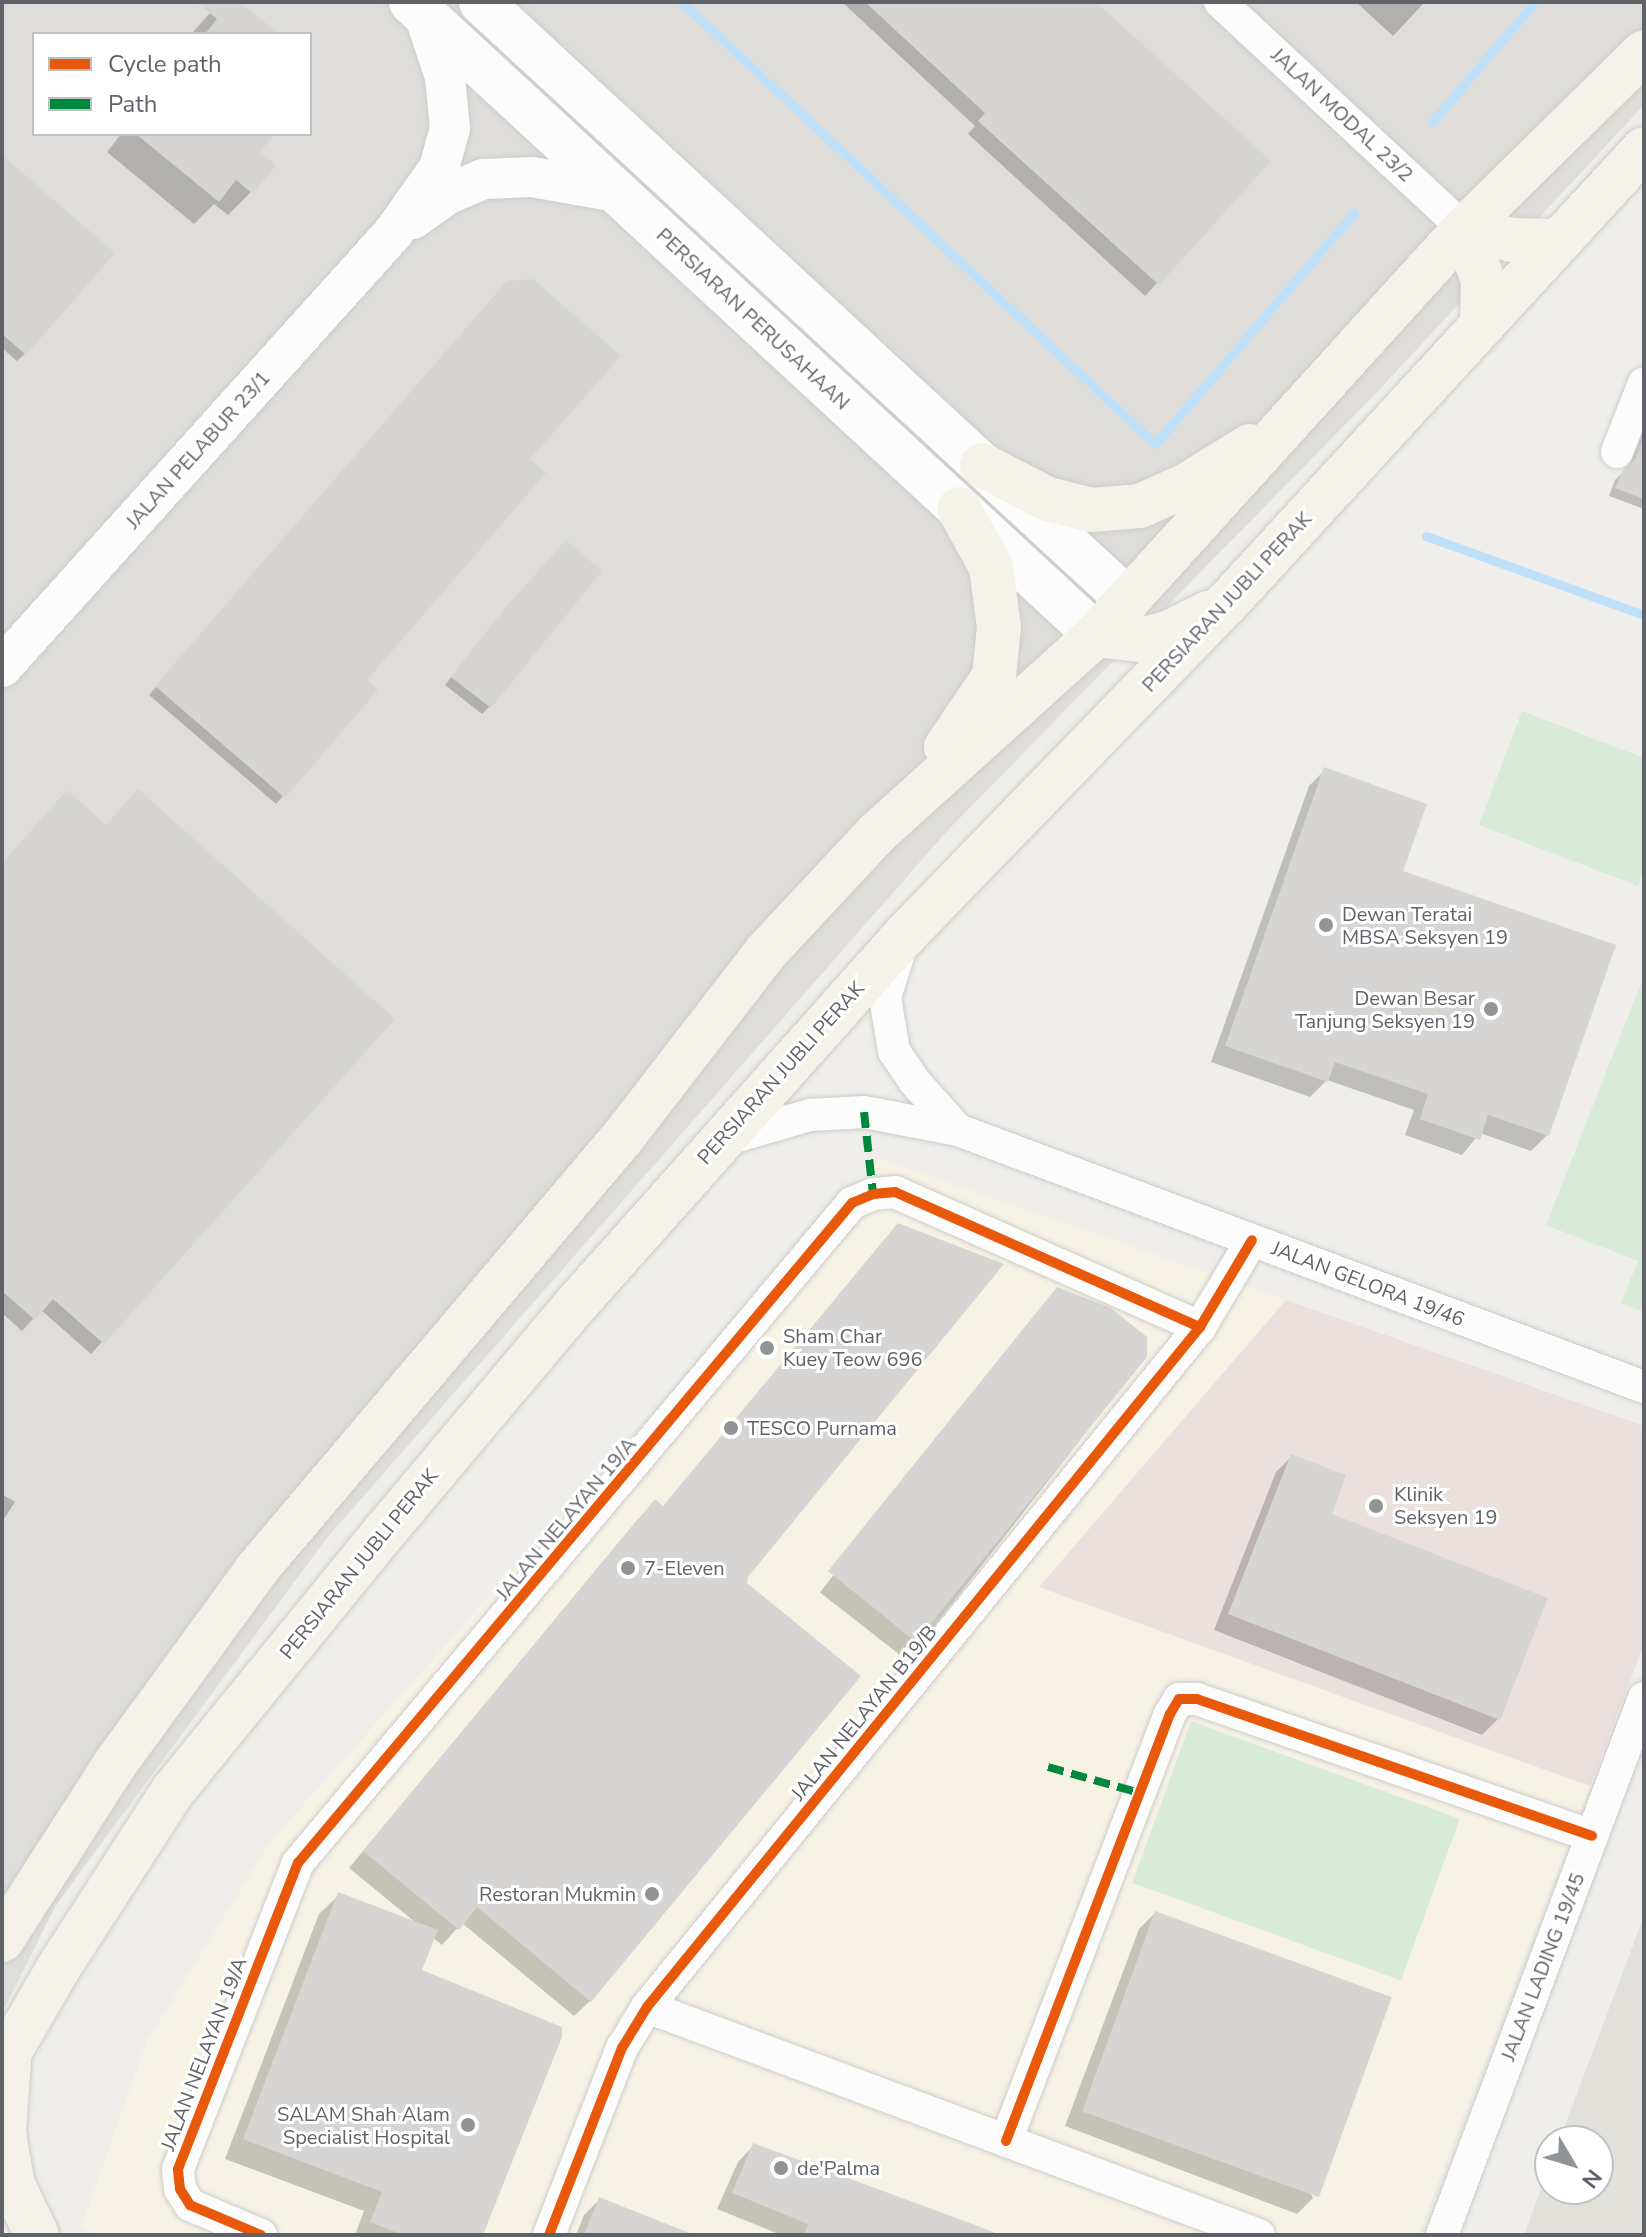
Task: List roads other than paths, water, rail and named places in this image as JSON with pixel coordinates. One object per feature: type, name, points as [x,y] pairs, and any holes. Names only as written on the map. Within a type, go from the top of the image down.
[{"type":"main road","points":[[481,2],[982,465],[1133,620],[1168,633],[1226,604]]},
{"type":"main road","name":"PERSIARAN PERUSAHAAN","points":[[417,8],[1096,635]]},
{"type":"main road","points":[[877,833],[1096,635],[1133,620],[1296,419],[1464,229],[1644,52]]},
{"type":"main road","name":"PERSIARAN JUBLI PERAK","points":[[6,2056],[172,1792],[395,1519],[718,1142],[904,936],[1226,604],[1644,149]]},
{"type":"main road","points":[[1464,229],[1513,240],[1559,241]]},
{"type":"main road","points":[[1464,229],[1483,280],[1482,325]]},
{"type":"main road","points":[[982,465],[1048,499],[1091,510],[1140,506],[1187,485],[1296,419]]},
{"type":"main road","points":[[2,1940],[115,1764],[257,1569],[623,1137],[766,952],[877,833],[972,713],[994,676],[999,627],[991,567],[959,509]]},
{"type":"main road","points":[[1120,715],[1133,620]]},
{"type":"main road","points":[[6,2056],[4,2130],[7,2153],[13,2185],[37,2235]]},
{"type":"street","name":"JALAN MODAL 23/2","points":[[1220,2],[1464,229]]},
{"type":"street","name":"JALAN PELABUR 23/1","points":[[2,667],[393,233],[439,168],[450,128],[445,77],[417,8]]},
{"type":"street","name":"JALAN PELABUR 23/1","points":[[393,233],[448,194],[484,179],[532,177],[616,192]]},
{"type":"street","points":[[1617,452],[1644,383]]},
{"type":"street","name":"JALAN GELORA 19/46","points":[[904,936],[885,997],[894,1051],[914,1081],[958,1130]]},
{"type":"street","name":"JALAN GELORA 19/46","points":[[718,1142],[810,1115],[864,1112],[958,1130],[1644,1387]]},
{"type":"street","name":"JALAN NELAYAN 19/A","points":[[261,2235],[190,2205],[180,2189],[178,2169],[298,1863],[852,1203],[873,1194],[895,1192],[1200,1327]]},
{"type":"street","name":"JALAN NELAYAN B19/B","points":[[549,2235],[622,2048],[647,2007],[1200,1327],[1252,1240]]},
{"type":"street","name":"JALAN LADING 19/45","points":[[1442,2235],[1644,1698]]},
{"type":"street","points":[[1006,2141],[1170,1714],[1179,1699],[1197,1699],[1592,1836]]},
{"type":"street","points":[[647,2007],[1259,2235]]},
{"type":"waterway","points":[[682,2],[1155,444],[1354,213]]},
{"type":"waterway","points":[[1432,122],[1535,2]]},
{"type":"waterway","points":[[1426,536],[1644,615]]},
{"type":"place","name":"Dewan Teratai MBSA Seksyen 19","points":[[1326,925]]},
{"type":"place","name":"Dewan Besar Tanjung Seksyen 19","points":[[1491,1009]]},
{"type":"place","name":"Sham Char Kuey Teow 696","points":[[767,1348]]},
{"type":"place","name":"TESCO Purnama","points":[[731,1428]]},
{"type":"place","name":"Klinik Seksyen 19","points":[[1376,1506]]},
{"type":"place","name":"7-Eleven","points":[[628,1568]]},
{"type":"place","name":"Restoran Mukmin","points":[[652,1894]]},
{"type":"place","name":"SALAM Shah Alam Specialist Hospital","points":[[468,2125]]},
{"type":"place","name":"de'Palma","points":[[781,2168]]}]
